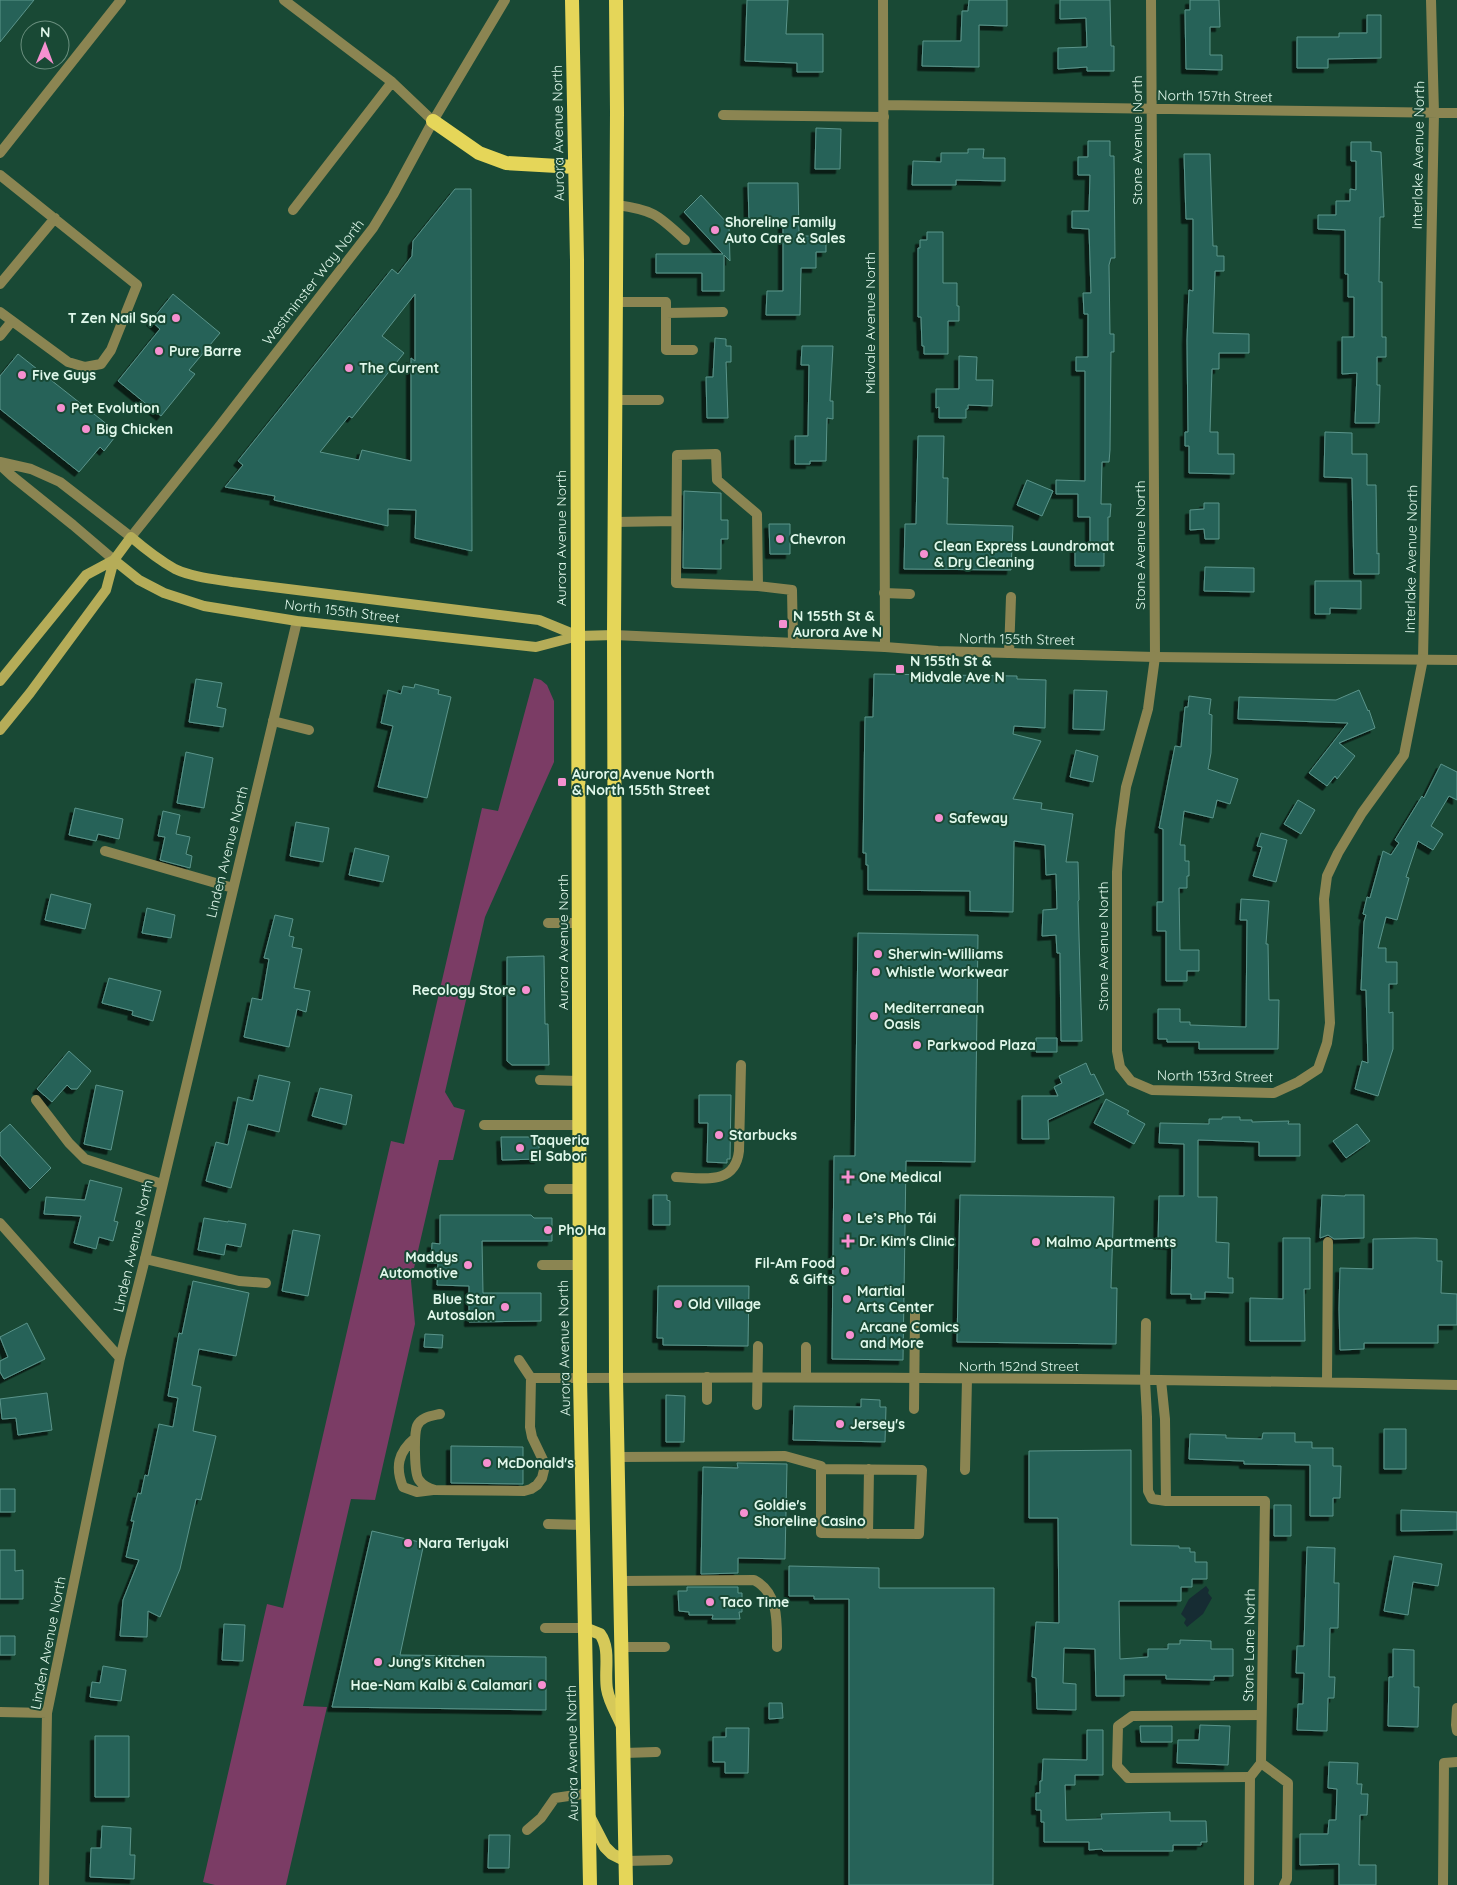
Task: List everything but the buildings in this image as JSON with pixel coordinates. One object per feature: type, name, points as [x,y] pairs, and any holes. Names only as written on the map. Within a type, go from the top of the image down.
[{"type":"highway","name":"Aurora Avenue North","points":[[572,0],[578,636],[580,1378],[590,1885]]},
{"type":"highway","points":[[616,0],[617,205],[614,522],[616,1378],[626,1885]]},
{"type":"highway","points":[[433,121],[479,152],[506,162],[575,167]]},
{"type":"main road","name":"Westminster Way North","points":[[0,730],[30,693],[106,590],[114,560],[131,537]]},
{"type":"main road","name":"North 155th Street","points":[[131,537],[157,559],[177,569],[196,575],[232,582],[539,620],[578,636]]},
{"type":"main road","name":"Westminster Way North","points":[[0,681],[86,575],[114,560]]},
{"type":"main road","name":"North 155th Street","points":[[114,560],[139,580],[164,593],[204,606],[297,621],[536,647],[578,636],[614,635]]},
{"type":"main road","points":[[585,1628],[600,1634],[605,1643],[608,1691],[611,1702],[624,1728]]},
{"type":"main road","points":[[589,1816],[605,1847],[612,1854],[626,1861]]},
{"type":"street","points":[[0,153],[120,0]]},
{"type":"street","points":[[284,0],[392,82],[433,121]]},
{"type":"street","name":"Westminster Way North","points":[[131,537],[214,434],[373,228],[433,121],[505,0]]},
{"type":"street","name":"Midvale Avenue North","points":[[883,0],[885,647]]},
{"type":"street","name":"Stone Avenue North","points":[[1131,1082],[1120,1067],[1117,1051],[1117,872],[1126,788],[1148,708],[1155,657],[1151,0]]},
{"type":"street","name":"Interlake Avenue North","points":[[1298,1082],[1318,1069],[1327,1043],[1330,1023],[1324,899],[1327,876],[1338,853],[1362,813],[1404,755],[1423,659],[1434,113],[1431,0]]},
{"type":"street","points":[[293,210],[392,82]]},
{"type":"street","name":"North 157th Street","points":[[884,105],[1457,114]]},
{"type":"street","points":[[723,115],[884,117]]},
{"type":"street","points":[[0,175],[137,285],[111,350],[101,364],[85,367],[68,362],[0,312]]},
{"type":"street","points":[[617,205],[643,208],[662,218],[685,240]]},
{"type":"street","points":[[0,284],[54,218]]},
{"type":"street","points":[[616,302],[666,302],[666,350],[693,350]]},
{"type":"street","points":[[666,313],[723,312]]},
{"type":"street","points":[[0,336],[12,320]]},
{"type":"street","points":[[615,400],[659,400]]},
{"type":"street","points":[[758,586],[757,514],[717,480],[716,454],[677,455],[676,583],[758,586],[792,590],[793,643]]},
{"type":"street","points":[[0,463],[31,469],[60,482],[131,537]]},
{"type":"street","points":[[0,463],[12,476],[114,560]]},
{"type":"street","points":[[614,522],[676,520]]},
{"type":"street","points":[[884,593],[910,594]]},
{"type":"street","points":[[1009,653],[1010,597]]},
{"type":"street","name":"Linden Avenue North","points":[[44,1885],[47,1713],[120,1358],[297,621]]},
{"type":"street","name":"North 155th Street","points":[[614,635],[938,651],[1155,657],[1457,660]]},
{"type":"street","points":[[273,721],[309,730]]},
{"type":"street","points":[[105,851],[233,888]]},
{"type":"street","points":[[548,923],[579,923]]},
{"type":"street","points":[[676,1177],[715,1178],[729,1173],[738,1162],[740,1064]]},
{"type":"street","points":[[540,1080],[579,1081]]},
{"type":"street","name":"North 153rd Street","points":[[1131,1082],[1152,1090],[1274,1093],[1298,1082]]},
{"type":"street","points":[[36,1100],[85,1159],[162,1184]]},
{"type":"street","points":[[484,1125],[579,1125]]},
{"type":"street","points":[[549,1189],[579,1189]]},
{"type":"street","points":[[0,1223],[120,1358]]},
{"type":"street","points":[[1327,1382],[1328,1242]]},
{"type":"street","points":[[145,1259],[240,1281],[266,1283]]},
{"type":"street","points":[[542,1265],[579,1265]]},
{"type":"street","points":[[914,1314],[914,1410]]},
{"type":"street","points":[[1146,1323],[1145,1380],[1148,1491],[1152,1499],[1166,1501],[1165,1419],[1161,1380]]},
{"type":"street","points":[[757,1405],[758,1346]]},
{"type":"street","points":[[806,1347],[806,1378]]},
{"type":"street","points":[[415,1438],[408,1444],[400,1459],[398,1475],[403,1487],[417,1492],[435,1490],[524,1491],[532,1489],[542,1478],[543,1460],[532,1437],[529,1415],[531,1378],[519,1360]]},
{"type":"street","points":[[706,1400],[707,1377]]},
{"type":"street","name":"North 152nd Street","points":[[531,1378],[707,1377],[1161,1380],[1457,1385]]},
{"type":"street","points":[[965,1470],[967,1379]]},
{"type":"street","points":[[435,1490],[426,1487],[417,1476],[415,1438],[417,1426],[422,1420],[428,1416],[440,1414]]},
{"type":"street","points":[[618,1457],[785,1456],[821,1466],[821,1469],[822,1533],[919,1534],[922,1470],[821,1469]]},
{"type":"street","points":[[868,1534],[869,1470]]},
{"type":"street","name":"Stone Lane North","points":[[1166,1501],[1265,1500],[1261,1763]]},
{"type":"street","points":[[548,1524],[583,1525]]},
{"type":"street","points":[[620,1580],[754,1580],[763,1585],[773,1601],[777,1615],[777,1647]]},
{"type":"street","points":[[545,1628],[585,1628]]},
{"type":"street","points":[[622,1647],[665,1647]]},
{"type":"street","points":[[1457,1708],[1457,1731]]},
{"type":"street","points":[[0,1712],[47,1713]]},
{"type":"street","points":[[1250,1777],[1128,1778],[1117,1766],[1118,1726],[1132,1716],[1262,1715]]},
{"type":"street","points":[[624,1753],[656,1752]]},
{"type":"street","points":[[1442,1885],[1444,1763],[1457,1762]]},
{"type":"street","points":[[1249,1885],[1250,1777],[1261,1763],[1288,1783],[1286,1879],[1284,1885]]},
{"type":"street","points":[[527,1830],[541,1818],[555,1798],[589,1793]]},
{"type":"street","points":[[626,1861],[668,1860]]},
{"type":"shaded area","points":[[534,678],[541,680],[547,685],[554,701],[554,762],[485,917],[445,1092],[454,1107],[465,1110],[453,1160],[439,1160],[411,1281],[415,1324],[375,1500],[351,1499],[303,1706],[327,1707],[286,1885],[215,1885],[203,1882],[267,1604],[283,1608],[391,1141],[404,1144],[482,808],[498,811]]},
{"type":"water","points":[[1206,1586],[1212,1598],[1203,1614],[1187,1627],[1184,1623],[1186,1619],[1181,1614],[1189,1599]]},
{"type":"place","name":"Shoreline Family Auto Care & Sales","points":[[715,230]]},
{"type":"place","name":"T Zen Nail Spa","points":[[176,318]]},
{"type":"place","name":"Pure Barre","points":[[159,351]]},
{"type":"place","name":"The Current","points":[[349,368]]},
{"type":"place","name":"Five Guys","points":[[22,375]]},
{"type":"place","name":"Pet Evolution","points":[[61,408]]},
{"type":"place","name":"Big Chicken","points":[[86,429]]},
{"type":"place","name":"Chevron","points":[[780,539]]},
{"type":"place","name":"Clean Express Laundromat & Dry Cleaning","points":[[924,554]]},
{"type":"place","name":"N 155th St & Aurora Ave N","points":[[783,624]]},
{"type":"place","name":"N 155th St & Midvale Ave N","points":[[900,669]]},
{"type":"place","name":"Aurora Avenue North & North 155th Street","points":[[562,782]]},
{"type":"place","name":"Safeway","points":[[939,818]]},
{"type":"place","name":"Sherwin-Williams","points":[[878,954]]},
{"type":"place","name":"Whistle Workwear","points":[[876,972]]},
{"type":"place","name":"Recology Store","points":[[526,990]]},
{"type":"place","name":"Mediterranean Oasis","points":[[874,1016]]},
{"type":"place","name":"Parkwood Plaza","points":[[917,1045]]},
{"type":"place","name":"Starbucks","points":[[719,1135]]},
{"type":"place","name":"Taqueria El Sabor","points":[[520,1148]]},
{"type":"place","name":"One Medical","points":[[848,1177]]},
{"type":"place","name":"Le’s Pho Tái","points":[[847,1218]]},
{"type":"place","name":"Pho Ha","points":[[548,1230]]},
{"type":"place","name":"Dr. Kim's Clinic","points":[[848,1241]]},
{"type":"place","name":"Malmo Apartments","points":[[1036,1242]]},
{"type":"place","name":"Maddys Automotive","points":[[468,1265]]},
{"type":"place","name":"Fil-Am Food & Gifts","points":[[845,1271]]},
{"type":"place","name":"Martial Arts Center","points":[[847,1299]]},
{"type":"place","name":"Old Village","points":[[678,1304]]},
{"type":"place","name":"Blue Star Autosalon","points":[[505,1307]]},
{"type":"place","name":"Arcane Comics and More","points":[[850,1335]]},
{"type":"place","name":"Jersey's","points":[[840,1424]]},
{"type":"place","name":"McDonald's","points":[[487,1463]]},
{"type":"place","name":"Goldie's Shoreline Casino","points":[[744,1513]]},
{"type":"place","name":"Nara Teriyaki","points":[[408,1543]]},
{"type":"place","name":"Taco Time","points":[[710,1602]]},
{"type":"place","name":"Jung's Kitchen","points":[[378,1662]]},
{"type":"place","name":"Hae-Nam Kalbi & Calamari","points":[[542,1685]]}]
